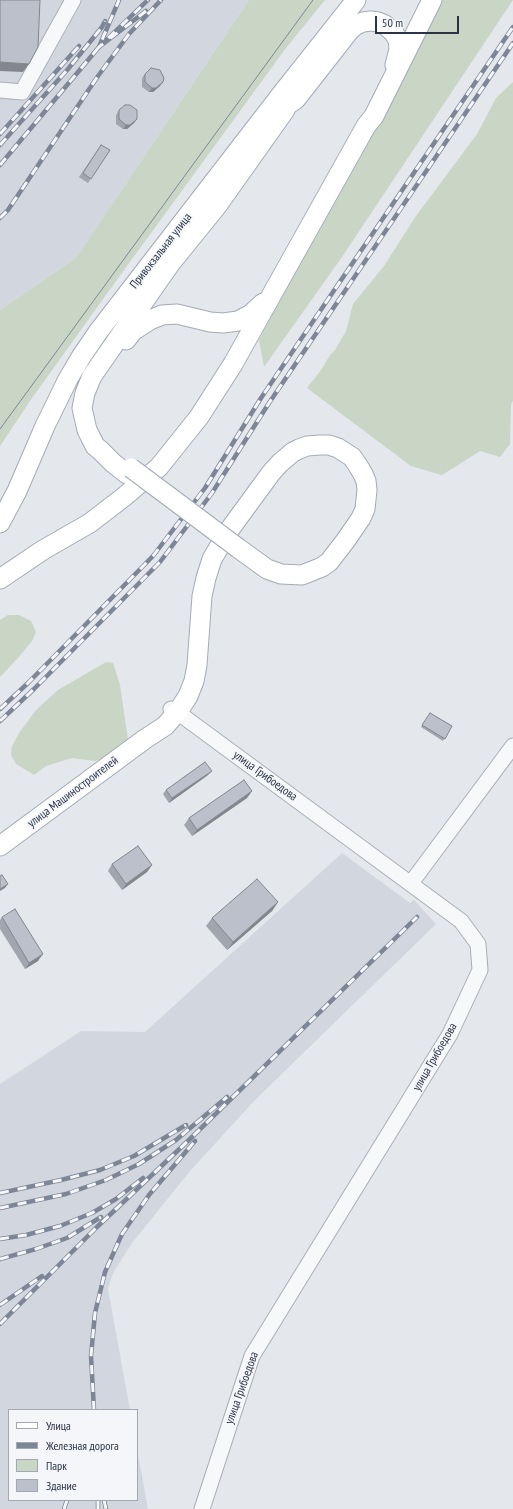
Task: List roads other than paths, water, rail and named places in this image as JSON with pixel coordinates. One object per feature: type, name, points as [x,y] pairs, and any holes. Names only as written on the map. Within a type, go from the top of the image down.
[{"type":"main road","name":"Привокзальная улица","points":[[0,523],[17,491],[68,378],[98,332],[275,102],[356,0]]},
{"type":"main road","points":[[129,471],[113,463],[95,446],[86,430],[82,408],[85,393],[92,376],[170,264],[217,206],[289,104],[297,90],[364,0]]},
{"type":"main road","points":[[366,126],[374,116],[432,0]]},
{"type":"main road","points":[[0,579],[90,522],[125,496],[159,467],[189,430],[233,364],[366,126],[397,61],[399,49],[398,40],[394,33],[385,25],[378,22],[363,22],[356,25],[296,99],[289,104]]},
{"type":"main road","points":[[129,471],[101,442],[93,428],[89,408],[91,395],[98,379],[119,348],[133,331],[150,320],[162,315],[177,314],[210,322],[223,323],[238,321],[251,314],[262,305],[281,279]]},
{"type":"main road","name":"улица Машиностроителей","points":[[0,846],[145,739],[174,710],[182,693],[191,664],[196,595],[199,577],[206,557],[224,525],[266,469],[281,453],[289,446],[305,439],[330,439],[340,442],[356,452],[363,460],[369,471],[374,490],[371,511],[367,522],[334,567],[326,573],[304,582],[280,581],[264,575],[236,551],[129,471]]},
{"type":"street","points":[[0,90],[22,92],[73,0]]},
{"type":"street","name":"улица Грибоедова","points":[[174,710],[461,921],[478,944],[480,970],[450,1034],[252,1356],[202,1509]]},
{"type":"street","points":[[411,883],[513,746]]},
{"type":"tram line","points":[[0,429],[313,0]]},
{"type":"railway","points":[[0,165],[99,47],[119,0]]},
{"type":"railway","points":[[146,11],[99,47],[148,0]]},
{"type":"railway","points":[[0,218],[8,210],[98,76],[129,34],[161,0]]},
{"type":"railway","points":[[0,145],[68,69],[102,27],[105,21]]},
{"type":"railway","points":[[0,709],[28,683],[153,556],[205,488],[261,398],[513,27]]},
{"type":"railway","points":[[0,721],[34,689],[160,562],[212,493],[269,403],[513,43]]},
{"type":"railway","points":[[0,134],[79,46]]},
{"type":"railway","points":[[0,1324],[97,1227],[190,1139],[417,917]]},
{"type":"railway","points":[[0,1208],[66,1194],[106,1180],[139,1164],[176,1140],[227,1097]]},
{"type":"railway","points":[[0,1193],[100,1170],[134,1156],[186,1125]]},
{"type":"railway","points":[[94,1409],[91,1356],[95,1313],[105,1272],[122,1234],[149,1195],[195,1141]]},
{"type":"railway","points":[[0,1239],[26,1235],[60,1226],[92,1213],[116,1199],[143,1178]]},
{"type":"railway","points":[[0,1259],[36,1249],[67,1238],[101,1217]]},
{"type":"railway","points":[[0,1305],[42,1276]]},
{"type":"railway","points":[[64,1509],[67,1501]]},
{"type":"railway","points":[[98,1501],[98,1509]]},
{"type":"railway","points":[[104,1501],[106,1509]]}]
